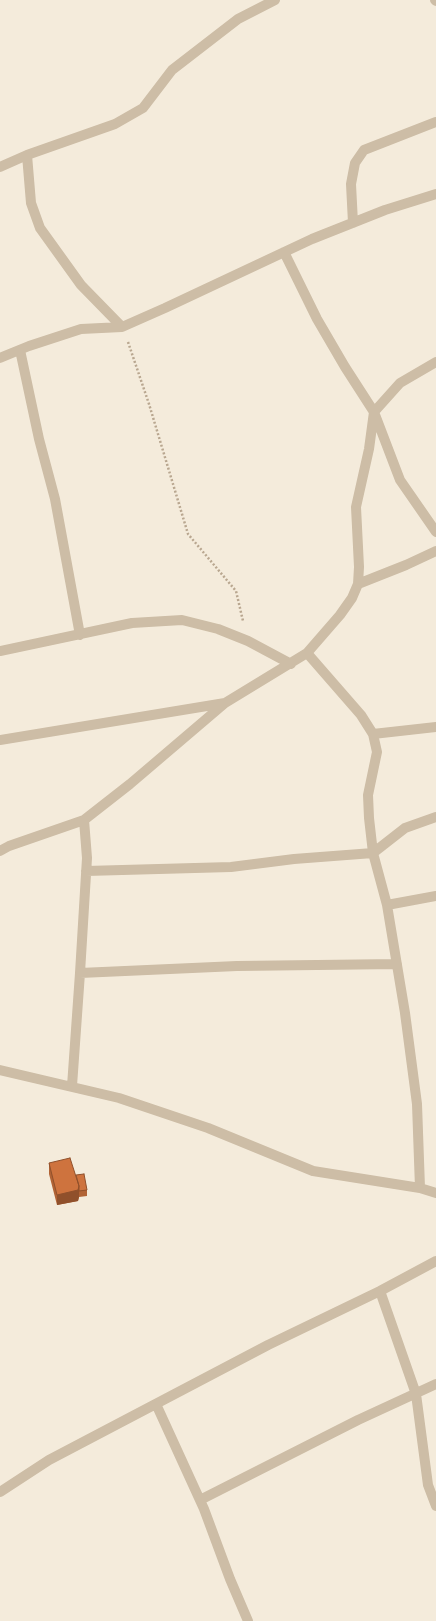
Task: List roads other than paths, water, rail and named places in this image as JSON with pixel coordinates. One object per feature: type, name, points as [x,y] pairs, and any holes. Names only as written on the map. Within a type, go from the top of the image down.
[{"type":"street","points":[[0,167],[27,155],[115,124],[143,108],[172,70],[238,18],[275,0]]},
{"type":"street","points":[[353,223],[351,184],[356,163],[364,150],[436,122]]},
{"type":"street","points":[[27,155],[31,203],[40,228],[81,285],[122,327]]},
{"type":"street","points":[[0,358],[80,329],[122,327],[284,252],[385,210],[436,194]]},
{"type":"street","points":[[284,252],[317,319],[345,367],[374,412],[400,480],[436,532]]},
{"type":"street","points":[[20,350],[39,439],[55,499],[80,635]]},
{"type":"street","points":[[0,851],[9,846],[84,820],[130,784],[225,703],[307,653],[340,615],[352,598],[358,584],[359,567],[356,507],[374,412],[400,384],[436,362]]},
{"type":"street","points":[[358,584],[406,565],[436,551]]},
{"type":"street","points":[[0,651],[132,623],[182,620],[218,629],[248,641],[291,664]]},
{"type":"street","points":[[307,653],[361,716],[373,734],[378,752],[368,795],[373,853],[387,905],[396,964],[406,1013],[417,1104],[420,1188]]},
{"type":"street","points":[[0,740],[225,703]]},
{"type":"street","points":[[373,734],[436,727]]},
{"type":"street","points":[[86,871],[231,867],[294,859],[373,853],[406,828],[436,817]]},
{"type":"street","points":[[72,1086],[86,871],[84,820]]},
{"type":"street","points":[[387,905],[436,896]]},
{"type":"street","points":[[80,973],[237,966],[396,964]]},
{"type":"street","points":[[0,1070],[119,1098],[208,1128],[313,1171],[420,1188],[436,1193]]},
{"type":"street","points":[[0,1492],[49,1460],[268,1345],[380,1291],[436,1261]]},
{"type":"street","points":[[380,1291],[416,1394],[428,1485],[436,1506]]},
{"type":"street","points":[[200,1500],[358,1420],[436,1384]]},
{"type":"street","points":[[156,1404],[200,1500],[248,1621]]}]
